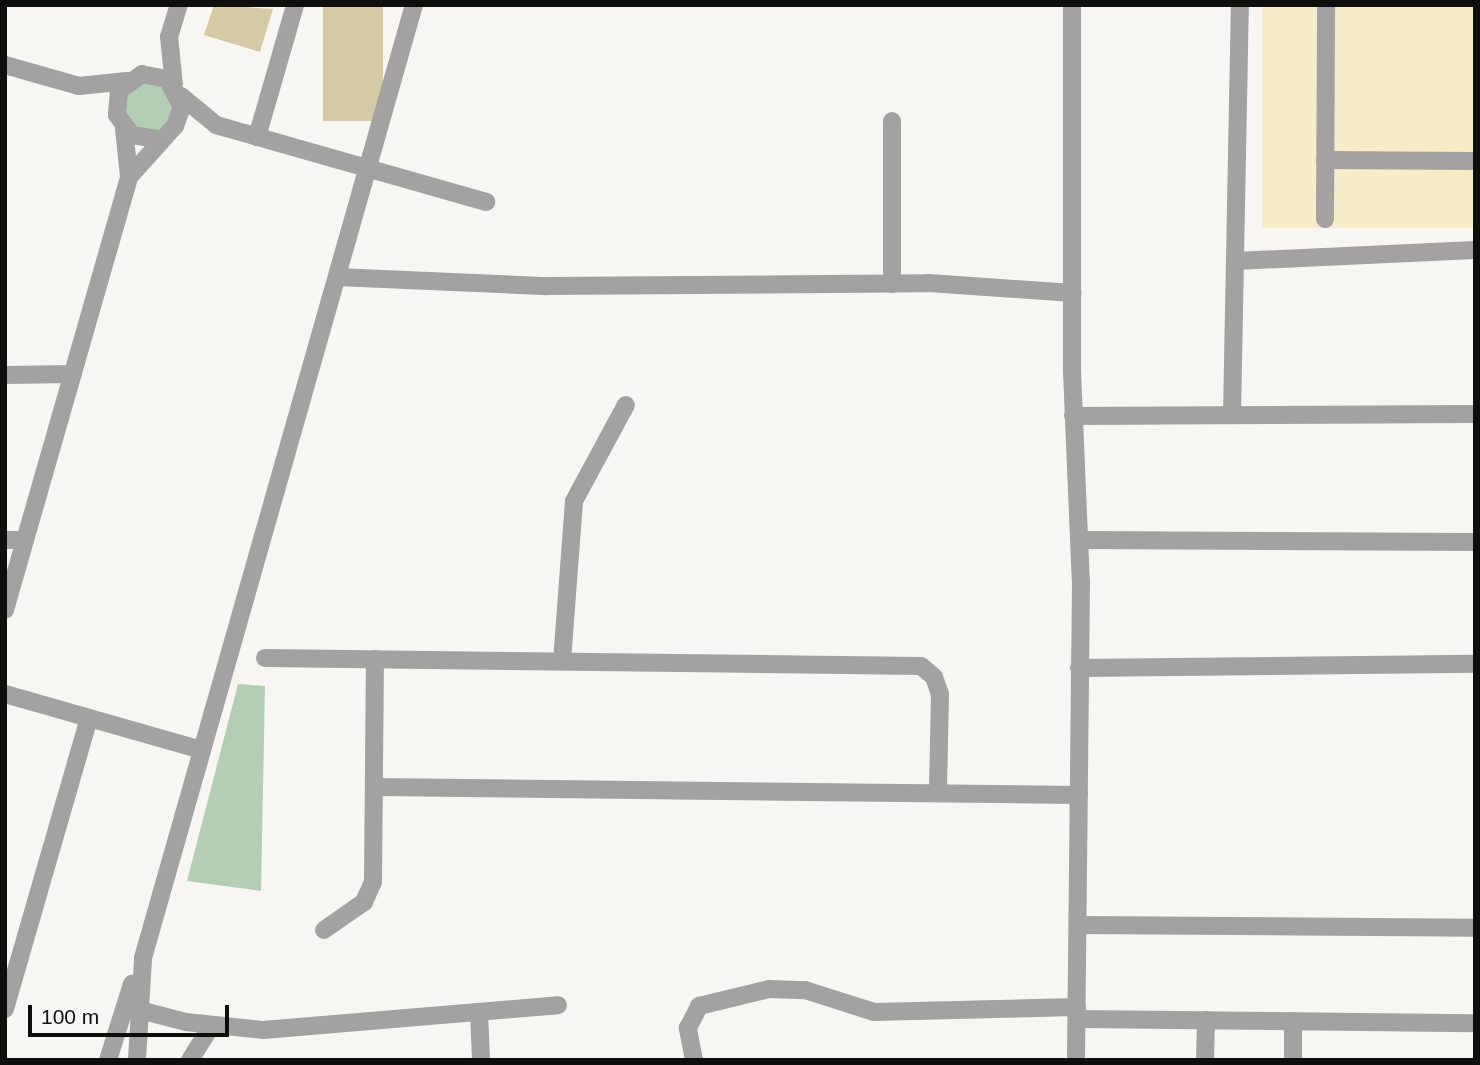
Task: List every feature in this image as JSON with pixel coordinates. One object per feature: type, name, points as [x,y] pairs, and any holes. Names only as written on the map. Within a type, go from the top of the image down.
[{"type":"street","points":[[129,177],[120,122],[135,78],[169,37],[178,5]]},
{"type":"street","points":[[257,137],[295,5]]},
{"type":"street","points":[[108,1060],[143,958],[414,5]]},
{"type":"street","points":[[1072,5],[1073,416],[1080,540],[1076,1060]]},
{"type":"street","points":[[1232,415],[1240,5]]},
{"type":"street","points":[[1325,219],[1326,5]]},
{"type":"street","points":[[5,610],[129,177],[180,117],[169,37]]},
{"type":"street","points":[[5,65],[79,86],[135,78],[177,90],[216,125],[486,202]]},
{"type":"street","points":[[79,86],[120,122],[163,136],[216,125]]},
{"type":"street","points":[[891,284],[892,121]]},
{"type":"street","points":[[1325,160],[1475,161]]},
{"type":"street","points":[[1235,261],[1475,250]]},
{"type":"street","points":[[337,276],[547,286],[891,284],[1073,293]]},
{"type":"street","points":[[5,375],[73,374]]},
{"type":"street","points":[[562,661],[574,501],[626,405]]},
{"type":"street","points":[[1073,416],[1475,414]]},
{"type":"street","points":[[5,540],[25,540]]},
{"type":"street","points":[[1080,540],[1475,542]]},
{"type":"street","points":[[265,658],[920,666],[934,677],[940,694],[938,793]]},
{"type":"street","points":[[324,930],[359,907],[372,889],[375,659]]},
{"type":"street","points":[[1079,668],[1475,664]]},
{"type":"street","points":[[5,694],[202,750]]},
{"type":"street","points":[[5,1009],[89,718]]},
{"type":"street","points":[[374,787],[1079,795]]},
{"type":"street","points":[[1078,925],[1475,928]]},
{"type":"street","points":[[137,1060],[136,1009],[143,958]]},
{"type":"street","points":[[694,1060],[688,1028],[699,1006],[769,989],[805,990],[874,1012],[1077,1013],[1206,1020],[1475,1023]]},
{"type":"street","points":[[136,1009],[211,1026],[289,1029],[558,1006]]},
{"type":"street","points":[[479,1012],[481,1060]]},
{"type":"street","points":[[1205,1060],[1206,1020]]},
{"type":"street","points":[[1293,1021],[1293,1060]]},
{"type":"street","points":[[190,1060],[211,1026]]},
{"type":"green space","points":[[148,83],[166,90],[173,108],[166,126],[148,133],[130,126],[123,108],[130,90]]},
{"type":"green space","points":[[238,684],[265,686],[261,891],[187,881]]},
{"type":"sand","points":[[1262,5],[1475,5],[1475,228],[1262,228]]},
{"type":"building","points":[[214,5],[273,9],[260,52],[204,35]]},
{"type":"building","points":[[323,5],[383,5],[383,121],[323,121]]}]
